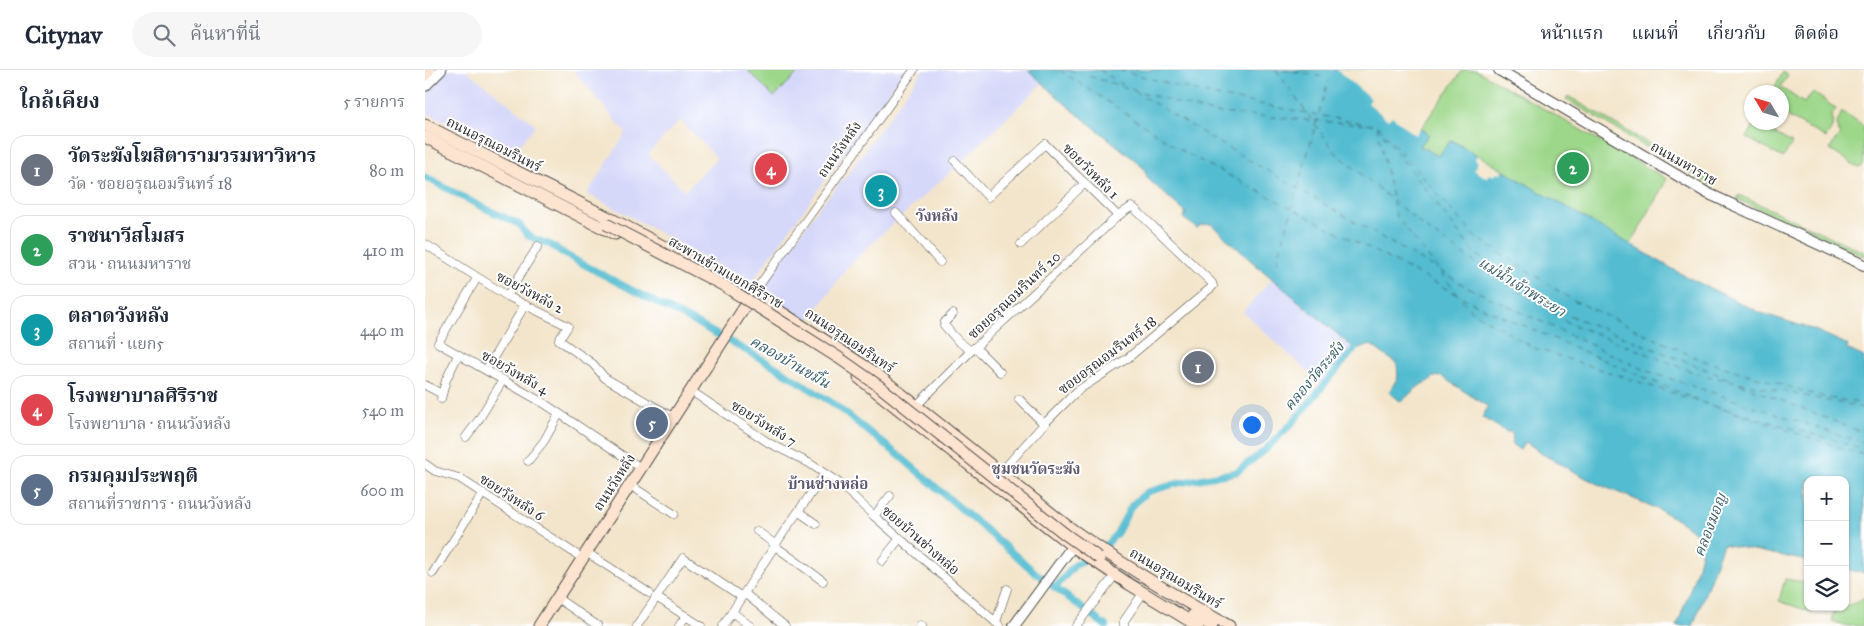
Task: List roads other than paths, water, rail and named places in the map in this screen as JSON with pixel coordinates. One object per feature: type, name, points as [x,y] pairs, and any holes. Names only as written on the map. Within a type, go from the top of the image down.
[{"type":"main road","points":[[425,75],[429,70]]},
{"type":"main road","points":[[425,118],[568,191],[594,210]]},
{"type":"main road","name":"ถนนอรุณอมรินทร์","points":[[425,125],[566,203],[585,218],[745,304],[847,370],[1077,550],[1191,624]]},
{"type":"main road","name":"สะพานข้ามแยกศิริราช","points":[[425,131],[685,264],[772,314],[879,386],[1083,547],[1212,626]]},
{"type":"main road","name":"ถนนอรุณอมรินทร์","points":[[425,137],[566,203],[594,210],[753,294],[861,363],[917,405],[1081,536],[1178,598],[1229,626]]},
{"type":"main road","points":[[425,142],[475,166],[552,208],[585,218]]},
{"type":"main road","name":"ถนนวังหลัง","points":[[539,626],[753,294]]},
{"type":"main road","points":[[991,483],[1001,472]]},
{"type":"street","points":[[425,86],[441,70]]},
{"type":"street","name":"ถนนวังหลัง","points":[[753,294],[914,70]]},
{"type":"street","name":"ถนนมหาราช","points":[[1499,70],[1707,193],[1864,265]]},
{"type":"street","name":"ซอยวังหลัง 1","points":[[955,161],[989,197],[1045,144],[1118,216]]},
{"type":"street","points":[[1021,244],[1085,183]]},
{"type":"street","name":"ซอยอรุณอมรินทร์ 20","points":[[917,405],[973,349],[1118,216],[1131,207],[1205,276],[1213,286]]},
{"type":"street","points":[[896,213],[940,262]]},
{"type":"street","name":"ซอยวังหลัง 2","points":[[425,244],[507,296],[568,326],[559,340],[593,364],[605,378],[674,418]]},
{"type":"street","points":[[507,296],[538,246]]},
{"type":"street","name":"ซอยวังหลัง 4","points":[[477,278],[438,342],[559,414],[641,468]]},
{"type":"street","name":"ซอยอรุณอมรินทร์ 18","points":[[1001,472],[1077,391],[1128,358],[1213,286]]},
{"type":"street","points":[[489,365],[525,305]]},
{"type":"street","points":[[953,314],[944,325],[958,341],[973,349],[1000,372]]},
{"type":"street","points":[[425,385],[442,397],[446,380],[458,355]]},
{"type":"street","points":[[467,437],[503,380]]},
{"type":"street","name":"ซอยวังหลัง 7","points":[[691,391],[769,443],[825,474]]},
{"type":"street","points":[[1019,400],[1044,424]]},
{"type":"street","points":[[528,461],[544,441],[559,414]]},
{"type":"street","name":"ซอยวังหลัง 6","points":[[425,464],[435,470],[459,478],[701,626]]},
{"type":"street","points":[[723,626],[825,474]]},
{"type":"street","name":"ซอยบ้านช่างหล่อ","points":[[825,474],[839,483],[998,624]]},
{"type":"street","points":[[630,485],[674,514]]},
{"type":"street","points":[[433,573],[483,493]]},
{"type":"street","points":[[874,516],[890,496]]},
{"type":"street","points":[[799,512],[816,524]]},
{"type":"street","points":[[757,531],[823,581]]},
{"type":"street","points":[[1014,626],[1046,582],[1077,550],[1081,536]]},
{"type":"street","points":[[882,561],[900,538]]},
{"type":"street","points":[[637,626],[652,595],[683,558],[743,595],[785,626]]},
{"type":"street","points":[[1076,626],[1115,575]]},
{"type":"street","points":[[998,624],[1007,589]]},
{"type":"street","points":[[1124,626],[1124,621],[1143,593]]},
{"type":"street","points":[[557,598],[598,626]]},
{"type":"street","points":[[732,612],[750,626]]},
{"type":"street","points":[[679,626],[686,616]]},
{"type":"water","points":[[1028,70],[1365,70],[1424,123],[1420,129],[1429,134],[1420,146],[1438,156],[1451,140],[1685,276],[1761,313],[1815,330],[1848,345],[1847,349],[1864,357],[1864,573],[1849,570],[1849,476],[1804,476],[1804,560],[1723,544],[1693,626],[1677,626],[1700,555],[1700,542],[1694,532],[1673,517],[1582,476],[1537,451],[1525,442],[1520,450],[1511,444],[1513,439],[1512,433],[1509,431],[1508,433],[1482,417],[1488,407],[1441,376],[1434,377],[1422,384],[1401,402],[1389,392],[1398,377],[1397,364],[1371,345],[1356,350],[1211,224],[1201,225],[1197,228],[1183,218],[1186,213],[1148,179],[1144,169],[1136,161],[1070,108]]},
{"type":"waterway","name":"คลองบ้านขมิ้น","points":[[425,177],[519,224],[528,236],[551,245],[566,255],[698,324],[774,366],[831,402],[902,458],[1037,574],[1106,626]]},
{"type":"waterway","name":"คลองวัดระฆัง","points":[[1098,550],[1107,544],[1117,533],[1132,505],[1147,492],[1179,483],[1236,472],[1263,452],[1292,423],[1360,342]]},
{"type":"waterway","name":"คลองวัดระฆัง","points":[[1055,588],[1074,566],[1089,556]]},
{"type":"place","name":"ราชนาวีสโมสร","points":[[1573,168]]},
{"type":"place","name":"โรงพยาบาลศิริราช","points":[[771,169]]},
{"type":"place","name":"ตลาดวังหลัง","points":[[881,191]]},
{"type":"place","name":"วัดระฆังโฆสิตารามวรมหาวิหาร","points":[[1198,367]]},
{"type":"place","name":"กรมคุมประพฤติ","points":[[652,423]]},
{"type":"district","name":"วังหลัง","points":[[937,216]]},
{"type":"district","name":"ชุมชนวัดระฆัง","points":[[1036,469]]},
{"type":"district","name":"บ้านช่างหล่อ","points":[[828,484]]},
{"type":"water label","name":"แม่น้ำเจ้าพระยา","points":[[1522,287]]},
{"type":"water label","name":"คลองมอญ","points":[[1710,525]]}]
